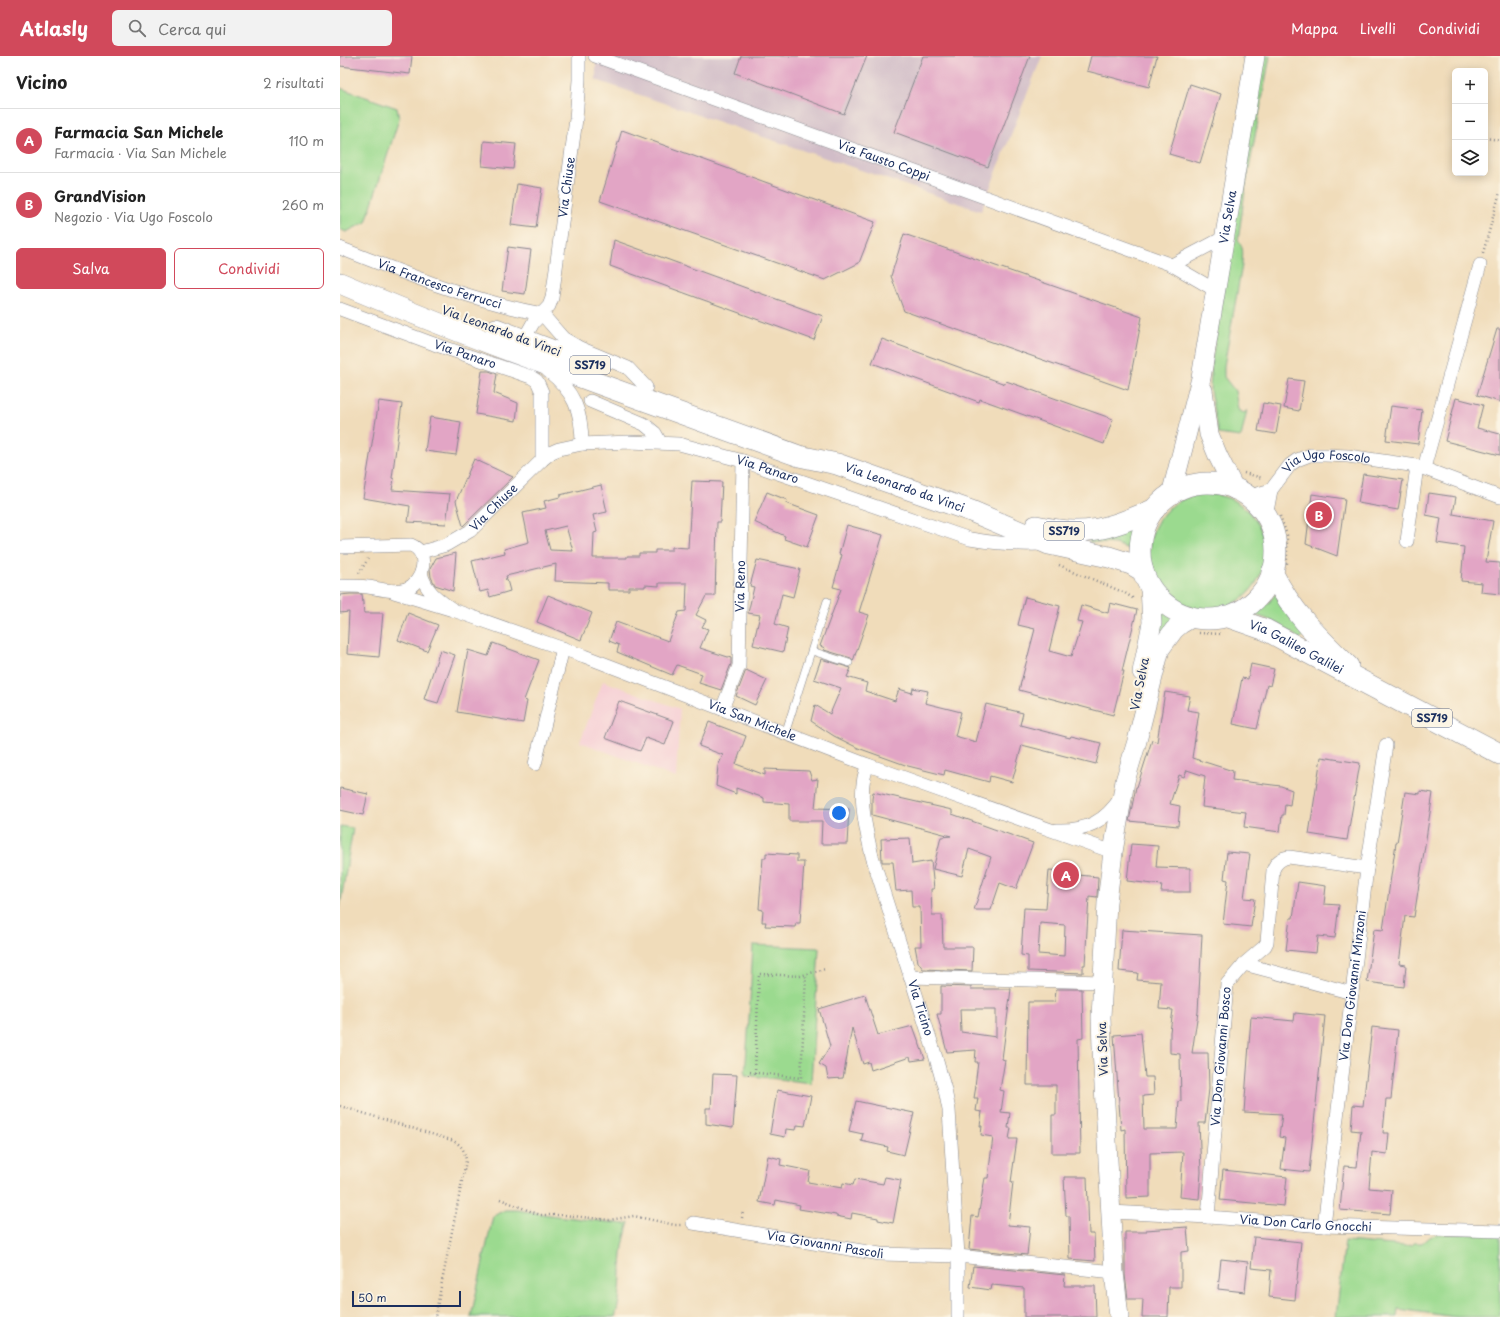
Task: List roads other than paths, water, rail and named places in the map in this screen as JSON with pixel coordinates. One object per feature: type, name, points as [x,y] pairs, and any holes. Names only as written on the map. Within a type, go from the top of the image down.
[{"type":"main road","name":"Via Selva","points":[[1171,495],[1201,378],[1254,56]]},
{"type":"main road","name":"Via Leonardo da Vinci","points":[[340,274],[387,289],[801,444],[838,464]]},
{"type":"main road","name":"Via Leonardo da Vinci","points":[[340,283],[533,359],[799,456],[838,464],[971,511],[1049,544],[1109,557],[1131,564],[1143,586]]},
{"type":"main road","name":"Via Selva","points":[[1201,378],[1208,434],[1218,456],[1242,493]]},
{"type":"main road","points":[[1202,484],[1217,484],[1242,493],[1258,507],[1273,515],[1276,554],[1280,571],[1255,600],[1225,626],[1204,619],[1193,625],[1143,586],[1141,542],[1146,524],[1155,509],[1171,495],[1188,487],[1202,484]]},
{"type":"main road","name":"Via Leonardo da Vinci","points":[[971,511],[1056,531],[1082,532],[1114,526],[1155,509]]},
{"type":"main road","name":"Via Galileo Galilei","points":[[1280,571],[1286,597],[1312,631],[1365,682]]},
{"type":"main road","name":"Via Selva","points":[[1119,1317],[1114,1272],[1101,1017],[1107,902],[1113,852],[1124,788],[1128,742],[1152,622],[1143,586]]},
{"type":"main road","name":"Via Selva","points":[[1124,788],[1160,649],[1174,630],[1181,624],[1193,625]]},
{"type":"main road","name":"Via Galileo Galilei","points":[[1225,626],[1266,630],[1500,754]]},
{"type":"street","name":"Via Chiuse","points":[[524,340],[534,323],[549,306],[552,298],[576,119],[579,56]]},
{"type":"street","name":"Via Fausto Coppi","points":[[595,56],[1172,265],[1215,290]]},
{"type":"street","points":[[1172,265],[1223,238]]},
{"type":"street","name":"Via Francesco Ferrucci","points":[[340,248],[402,273],[454,291],[502,306],[542,314]]},
{"type":"street","points":[[1407,541],[1420,467],[1480,265]]},
{"type":"street","name":"Via Panaro","points":[[340,309],[434,344],[532,377],[537,381],[542,392],[542,460]]},
{"type":"street","points":[[542,314],[563,338],[580,348],[628,368],[646,387]]},
{"type":"street","points":[[533,359],[559,379],[571,394],[580,416],[582,444]]},
{"type":"street","points":[[590,401],[644,424],[655,433],[660,442]]},
{"type":"street","name":"Via Panaro","points":[[582,444],[660,442],[688,445],[743,461],[970,539],[990,543],[1049,544]]},
{"type":"street","name":"Via Chiuse","points":[[421,552],[446,545],[470,531],[552,452],[566,447],[582,444]]},
{"type":"street","name":"Via Ugo Foscolo","points":[[1242,493],[1271,490],[1290,465],[1297,460],[1310,455],[1348,456],[1420,467],[1500,497]]},
{"type":"street","name":"Via Reno","points":[[722,709],[739,666],[743,461]]},
{"type":"street","points":[[1271,490],[1273,515]]},
{"type":"street","points":[[340,547],[411,545],[421,552],[423,566],[422,573],[414,584],[408,588],[393,591],[354,586],[340,586]]},
{"type":"street","name":"Via San Michele","points":[[422,573],[426,586],[433,594],[454,610]]},
{"type":"street","name":"Via San Michele","points":[[387,590],[454,610],[563,648],[868,765],[1113,852]]},
{"type":"street","points":[[535,764],[563,648]]},
{"type":"street","name":"Via Don Giovanni Minzoni","points":[[1324,1226],[1367,868],[1386,745]]},
{"type":"street","name":"Via Ticino","points":[[868,765],[865,771],[863,792],[865,826],[872,856],[936,1058],[949,1110],[958,1256],[958,1317]]},
{"type":"street","name":"Via San Michele","points":[[1052,830],[1081,828],[1093,824],[1104,817],[1115,805],[1124,788]]},
{"type":"street","name":"Via Don Giovanni Bosco","points":[[1208,1218],[1227,984],[1244,964],[1265,946],[1267,942],[1273,870],[1275,865],[1281,859],[1289,857],[1367,868]]},
{"type":"street","points":[[1244,964],[1352,993]]},
{"type":"street","points":[[910,977],[1103,982]]},
{"type":"street","name":"Via Don Carlo Gnocchi","points":[[1111,1212],[1324,1226],[1500,1231]]},
{"type":"street","name":"Via Giovanni Pascoli","points":[[693,1223],[880,1254],[958,1256]]},
{"type":"street","points":[[958,1256],[1114,1272]]},
{"type":"lane","points":[[785,734],[827,601]]},
{"type":"lane","points":[[812,651],[849,663]]},
{"type":"place","name":"GrandVision","points":[[1319,515]]},
{"type":"place","name":"Farmacia San Michele","points":[[1066,875]]}]
